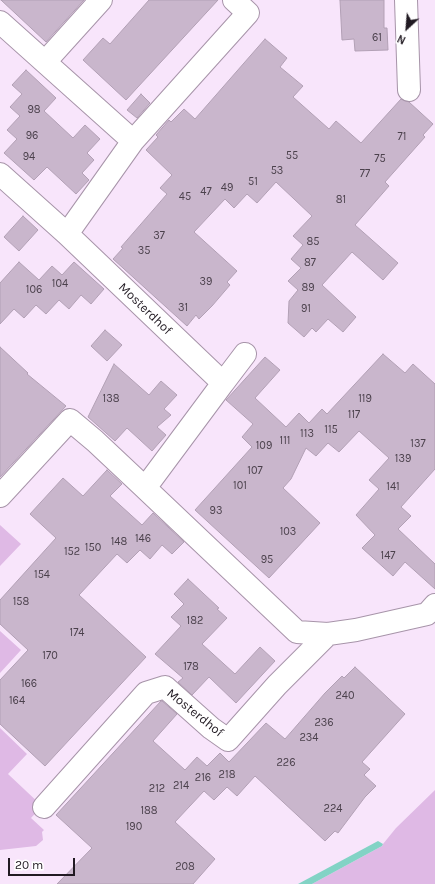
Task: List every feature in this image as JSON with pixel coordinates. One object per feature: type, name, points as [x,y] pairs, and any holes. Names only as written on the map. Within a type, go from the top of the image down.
[{"type":"street","points":[[45,62],[101,0]]},
{"type":"street","points":[[67,234],[134,142],[248,12],[234,0]]},
{"type":"street","points":[[406,0],[409,90]]},
{"type":"street","points":[[0,22],[134,142]]},
{"type":"street","name":"Mosterdhof","points":[[0,174],[67,234],[223,383]]},
{"type":"street","points":[[145,488],[245,354]]},
{"type":"street","points":[[0,496],[70,420],[95,441],[297,632],[328,634],[356,630],[427,614],[435,604]]},
{"type":"street","name":"Mosterdhof","points":[[44,808],[146,694],[165,688],[211,728],[228,740],[277,685],[328,634]]},
{"type":"shaded area","points":[[0,525],[21,544],[0,566]]},
{"type":"shaded area","points":[[0,631],[21,650],[0,673]]},
{"type":"shaded area","points":[[0,728],[27,754],[8,774],[42,806],[31,818],[44,830],[42,832],[43,840],[36,846],[0,850]]},
{"type":"shaded area","points":[[435,790],[435,884],[312,884],[382,846],[396,828]]},
{"type":"shaded area","points":[[378,841],[383,844],[382,846],[312,884],[298,884]]},
{"type":"building","points":[[1,0],[84,0],[46,42]]},
{"type":"building","points":[[149,0],[218,0],[126,100],[83,60],[103,38],[110,44]]},
{"type":"building","points":[[340,0],[384,0],[384,28],[387,28],[388,50],[355,51],[354,39],[342,40]]},
{"type":"building","points":[[265,39],[287,58],[280,67],[303,86],[293,97],[329,129],[336,121],[361,143],[401,99],[409,102],[433,124],[423,135],[425,137],[385,182],[389,186],[355,225],[398,263],[383,280],[352,252],[322,285],[356,317],[343,332],[328,319],[316,332],[312,328],[304,337],[288,323],[289,301],[298,290],[288,281],[301,268],[291,259],[303,245],[293,236],[312,216],[276,182],[257,203],[247,194],[234,208],[225,199],[194,232],[237,271],[227,282],[230,285],[212,306],[199,319],[196,315],[187,326],[113,259],[123,248],[121,247],[167,194],[160,188],[172,175],[146,150],[158,137],[156,135],[169,120],[171,122],[184,109],[195,119]]},
{"type":"building","points":[[26,70],[56,98],[44,111],[73,138],[85,125],[100,139],[87,153],[94,160],[82,173],[89,180],[76,194],[47,167],[34,180],[4,153],[17,139],[7,130],[20,116],[10,107],[22,94],[12,85]]},
{"type":"building","points":[[141,94],[150,103],[137,118],[127,110]]},
{"type":"building","points":[[23,216],[38,230],[19,251],[4,237]]},
{"type":"building","points":[[19,262],[39,280],[52,266],[62,275],[74,262],[104,289],[91,304],[81,295],[69,309],[59,300],[46,314],[36,305],[24,318],[14,309],[0,324],[0,283]]},
{"type":"building","points":[[105,330],[122,345],[107,361],[91,346]]},
{"type":"building","points":[[0,347],[28,373],[27,374],[66,406],[0,477]]},
{"type":"building","points":[[383,354],[405,373],[413,364],[435,384],[435,469],[401,507],[411,516],[398,529],[435,564],[435,589],[405,562],[393,576],[362,548],[375,535],[356,515],[379,489],[369,480],[389,458],[359,431],[339,452],[328,443],[316,456],[306,448],[291,479],[283,488],[320,523],[269,578],[195,510],[252,447],[242,437],[253,424],[226,400],[265,357],[280,370],[255,398],[286,427],[299,413],[309,423],[322,409],[327,414]]},
{"type":"building","points":[[114,364],[149,395],[161,381],[177,395],[164,409],[171,415],[157,427],[166,435],[152,451],[127,428],[115,441],[88,417]]},
{"type":"building","points":[[107,470],[122,484],[110,496],[142,525],[153,513],[184,542],[172,554],[162,545],[150,559],[140,550],[127,563],[117,554],[79,595],[146,657],[45,766],[0,724],[0,680],[28,650],[0,624],[0,600],[56,538],[30,514],[63,478],[83,496]]},
{"type":"building","points":[[188,579],[219,608],[217,609],[227,618],[202,644],[235,674],[260,647],[275,661],[236,703],[209,677],[192,695],[178,682],[183,678],[155,654],[181,626],[171,617],[184,604],[174,594]]},
{"type":"building","points":[[355,667],[405,714],[362,762],[370,769],[364,775],[376,786],[365,797],[338,833],[335,831],[325,841],[255,776],[237,796],[227,787],[214,800],[204,791],[175,822],[215,859],[193,884],[57,884],[92,848],[56,815],[161,701],[177,714],[153,741],[185,770],[197,757],[207,766],[220,753],[229,762],[266,723],[285,739],[325,693],[342,676],[344,678]]}]
